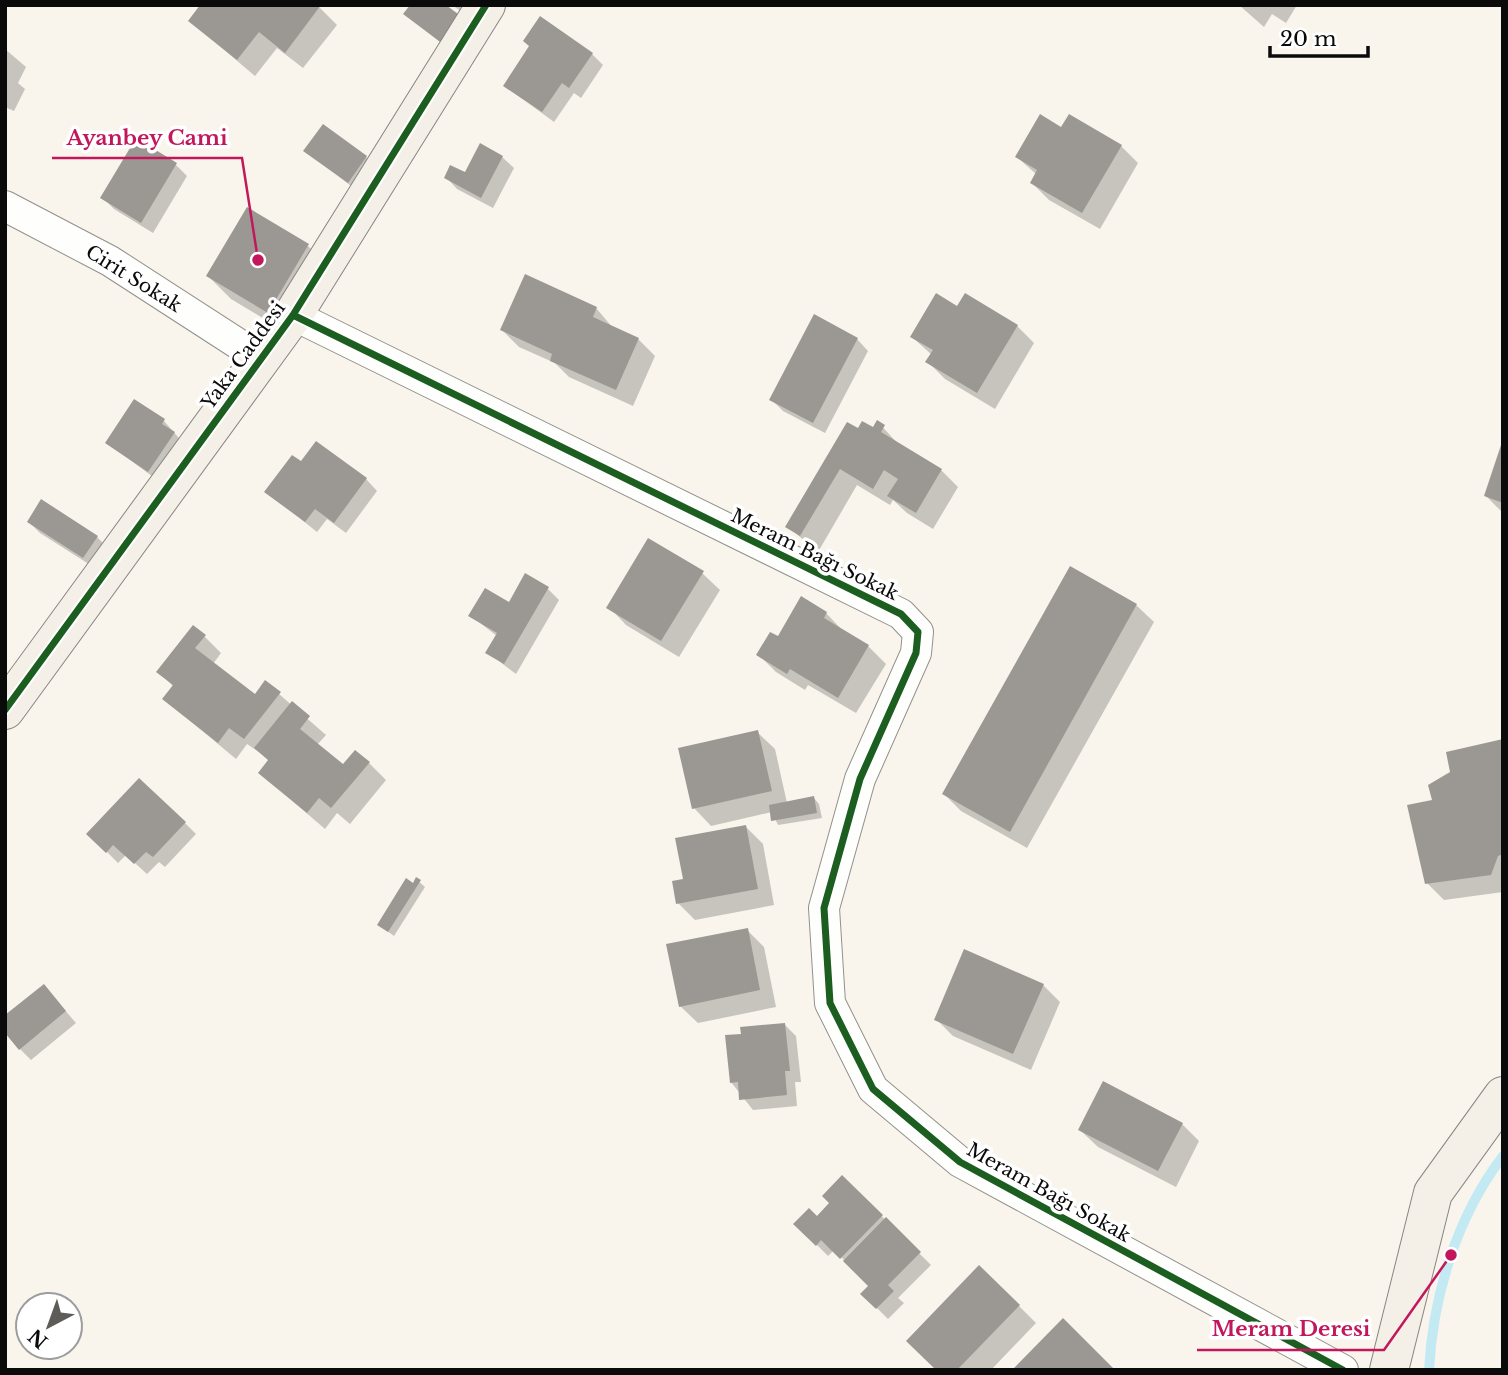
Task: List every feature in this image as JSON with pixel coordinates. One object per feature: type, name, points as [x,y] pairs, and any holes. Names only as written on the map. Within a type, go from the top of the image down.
[{"type":"street","name":"Yaka Caddesi","points":[[5,710],[293,315],[486,5]]},
{"type":"street","name":"Cirit Sokak","points":[[5,206],[110,261],[260,358]]},
{"type":"street","name":"Meram Bağı Sokak","points":[[293,315],[901,614],[918,632],[916,653],[860,779],[824,908],[830,1003],[873,1089],[960,1162],[1343,1370]]},
{"type":"street","points":[[1389,1370],[1433,1193],[1503,1096]]},
{"type":"building","points":[[200,5],[321,5],[285,53],[259,32],[237,60],[188,21]]},
{"type":"building","points":[[410,5],[446,5],[462,17],[443,44],[403,14]]},
{"type":"building","points":[[540,16],[593,53],[569,88],[562,83],[542,112],[503,86],[529,46],[523,41]]},
{"type":"building","points":[[1040,114],[1061,127],[1069,114],[1122,145],[1082,213],[1030,183],[1037,170],[1015,157]]},
{"type":"building","points":[[323,124],[367,156],[348,183],[303,151]]},
{"type":"building","points":[[136,138],[177,163],[141,223],[100,198]]},
{"type":"building","points":[[480,143],[503,156],[481,198],[444,178],[450,165],[465,172]]},
{"type":"building","points":[[247,207],[309,244],[268,313],[206,276]]},
{"type":"building","points":[[525,274],[597,307],[593,317],[639,338],[616,390],[550,361],[552,354],[500,330]]},
{"type":"building","points":[[936,293],[957,306],[965,293],[1018,325],[977,393],[925,362],[933,350],[910,337]]},
{"type":"building","points":[[814,314],[858,338],[813,423],[769,400]]},
{"type":"building","points":[[134,399],[165,419],[162,424],[175,432],[148,472],[105,443]]},
{"type":"building","points":[[877,420],[885,425],[881,432],[942,469],[916,513],[887,496],[898,479],[884,470],[873,489],[840,469],[800,536],[785,527],[847,422],[858,428],[862,421],[873,427]]},
{"type":"building","points":[[316,441],[367,478],[334,523],[315,509],[305,522],[264,492],[292,455],[301,461]]},
{"type":"building","points":[[1503,442],[1503,503],[1484,496]]},
{"type":"building","points":[[41,499],[98,536],[83,558],[27,522]]},
{"type":"building","points":[[648,538],[704,571],[661,641],[606,608]]},
{"type":"building","points":[[1070,566],[1137,604],[1010,832],[942,794]]},
{"type":"building","points":[[525,573],[549,587],[504,664],[485,653],[497,633],[468,616],[485,588],[509,602]]},
{"type":"building","points":[[801,596],[827,612],[824,618],[869,645],[838,698],[790,669],[787,674],[756,655],[770,632],[778,636]]},
{"type":"building","points":[[193,625],[206,635],[195,648],[255,694],[265,680],[281,692],[244,739],[229,728],[218,743],[162,699],[173,685],[156,672]]},
{"type":"building","points":[[292,701],[310,716],[300,729],[343,764],[355,750],[370,762],[331,808],[319,798],[307,813],[258,773],[268,760],[254,748]]},
{"type":"building","points":[[758,730],[772,791],[692,809],[678,748]]},
{"type":"building","points":[[1503,739],[1503,854],[1498,856],[1491,875],[1425,884],[1407,805],[1432,800],[1428,785],[1450,772],[1446,752]]},
{"type":"building","points":[[139,778],[186,822],[153,857],[146,852],[134,864],[113,845],[106,853],[86,834]]},
{"type":"building","points":[[814,796],[817,813],[771,821],[769,805]]},
{"type":"building","points":[[746,825],[758,889],[676,904],[672,881],[683,879],[675,838]]},
{"type":"building","points":[[416,877],[421,880],[388,932],[377,925],[406,878],[413,883]]},
{"type":"building","points":[[748,928],[760,990],[679,1007],[666,944]]},
{"type":"building","points":[[964,949],[1044,984],[1013,1054],[934,1020]]},
{"type":"building","points":[[44,984],[66,1011],[19,1050],[5,1033],[5,1015]]},
{"type":"building","points":[[785,1023],[790,1071],[785,1071],[787,1095],[739,1100],[738,1082],[730,1083],[725,1035],[741,1034],[740,1027]]},
{"type":"building","points":[[1103,1081],[1183,1123],[1158,1171],[1078,1130]]},
{"type":"building","points":[[842,1175],[883,1215],[840,1259],[821,1240],[816,1246],[793,1224],[809,1208],[817,1216],[829,1203],[822,1196]]},
{"type":"building","points":[[886,1217],[921,1252],[888,1285],[894,1291],[876,1309],[860,1294],[868,1286],[843,1261]]},
{"type":"building","points":[[979,1265],[1020,1305],[957,1370],[936,1370],[906,1341]]},
{"type":"building","points":[[1063,1318],[1115,1370],[1012,1370]]},
{"type":"waterway","points":[[1429,1370],[1436,1313],[1450,1257],[1473,1204],[1503,1156]]},
{"type":"cycle path","points":[[5,710],[293,315],[486,5]]},
{"type":"cycle path","points":[[293,315],[901,614],[918,632],[916,653],[860,779],[824,908],[830,1003],[873,1089],[960,1162],[1343,1370]]},
{"type":"place","name":"Ayanbey Cami","points":[[258,260]]},
{"type":"place","name":"Meram Deresi","points":[[1451,1255]]}]
